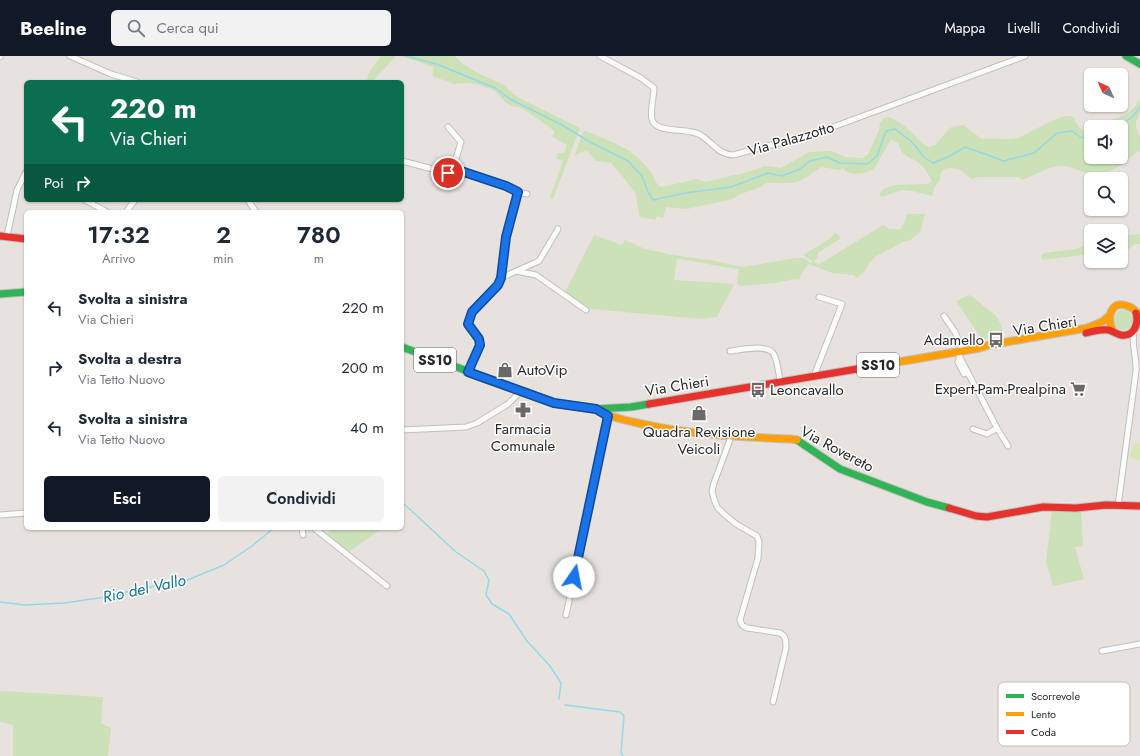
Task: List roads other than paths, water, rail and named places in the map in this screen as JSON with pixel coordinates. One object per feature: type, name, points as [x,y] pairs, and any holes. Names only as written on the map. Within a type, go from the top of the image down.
[{"type":"main road","points":[[1126,56],[1140,64]]},
{"type":"main road","points":[[3,236],[24,239]]},
{"type":"main road","points":[[0,294],[24,292]]},
{"type":"main road","name":"Via Chieri","points":[[404,348],[554,403],[608,412],[780,381],[960,353],[989,345],[1087,328],[1102,322],[1108,317],[1112,309],[1120,305],[1130,306],[1138,314],[1137,328]]},
{"type":"main road","points":[[1108,317],[1110,327],[1113,331]]},
{"type":"main road","points":[[1122,335],[1126,335],[1137,328]]},
{"type":"main road","name":"Via Chieri","points":[[978,348],[989,348],[1095,331],[1113,331],[1122,335]]},
{"type":"main road","name":"Via Rovereto","points":[[608,412],[671,430],[731,437],[781,438],[799,441],[840,469],[869,482],[926,502],[976,516],[998,516],[1043,507],[1140,506]]},
{"type":"street","points":[[70,56],[110,74],[130,80]]},
{"type":"street","name":"Via Palazzotto","points":[[600,56],[641,78],[654,88],[651,119],[654,124],[662,128],[694,132],[702,136],[725,155],[733,155],[833,127],[1026,56]]},
{"type":"street","points":[[448,127],[461,142],[454,165],[454,172]]},
{"type":"street","points":[[404,162],[448,173],[458,170],[527,194]]},
{"type":"street","points":[[3,236],[17,190],[24,176]]},
{"type":"street","points":[[468,372],[480,345],[479,339],[468,324],[472,312],[498,285],[501,278],[506,237],[518,192]]},
{"type":"street","points":[[89,202],[103,210]]},
{"type":"street","points":[[501,278],[539,261],[558,229]]},
{"type":"street","points":[[516,271],[536,275],[586,310]]},
{"type":"street","points":[[814,376],[842,304],[819,297]]},
{"type":"street","points":[[944,316],[955,332],[960,353],[997,428],[1008,446]]},
{"type":"street","points":[[1118,506],[1137,364],[1132,341],[1137,328]]},
{"type":"street","points":[[1122,335],[1129,342],[1134,351]]},
{"type":"street","points":[[730,352],[762,348],[771,351],[774,354],[780,381]]},
{"type":"street","points":[[960,353],[958,362],[964,374]]},
{"type":"street","points":[[404,430],[466,427],[477,423],[512,402],[521,391]]},
{"type":"street","points":[[566,615],[608,412]]},
{"type":"street","points":[[973,429],[987,434],[997,428]]},
{"type":"street","points":[[731,437],[712,491],[717,507],[736,524],[757,536],[759,542],[758,558],[740,620],[742,625],[748,628],[784,635],[786,640],[773,702]]},
{"type":"street","points":[[0,515],[24,513]]},
{"type":"street","points":[[302,530],[303,535]]},
{"type":"street","points":[[317,530],[387,586]]},
{"type":"street","points":[[1102,651],[1140,644]]},
{"type":"waterway","points":[[407,56],[439,65],[495,88],[510,99],[628,161],[642,176],[648,192],[653,200],[685,193],[731,187],[768,173],[782,176],[800,169],[810,161],[827,157],[840,163],[867,164],[877,156],[886,131],[895,129],[913,143],[924,157],[933,163],[950,156],[965,147],[1004,161],[1034,153],[1057,133],[1072,131],[1084,138]]},
{"type":"waterway","points":[[1128,120],[1140,106]]},
{"type":"waterway","name":"Rio del Vallo","points":[[404,504],[456,552],[484,571],[489,580],[486,595],[492,604],[509,614],[527,641],[550,666],[561,683],[559,699]]},
{"type":"waterway","name":"Rio del Vallo","points":[[0,602],[25,605],[64,603],[120,595],[133,589],[180,583],[224,565],[252,546],[272,530]]},
{"type":"waterway","name":"Rio del Vallo","points":[[565,705],[620,712],[624,716],[621,753],[623,756]]},
{"type":"place","name":"Adamello","points":[[996,340]]},
{"type":"place","name":"AutoVip","points":[[505,370]]},
{"type":"place","name":"Expert-Pam-Prealpina","points":[[1078,389]]},
{"type":"place","name":"Leoncavallo","points":[[758,390]]},
{"type":"place","name":"Farmacia Comunale","points":[[523,410]]},
{"type":"place","name":"Quadra Revisione Veicoli","points":[[699,413]]}]
